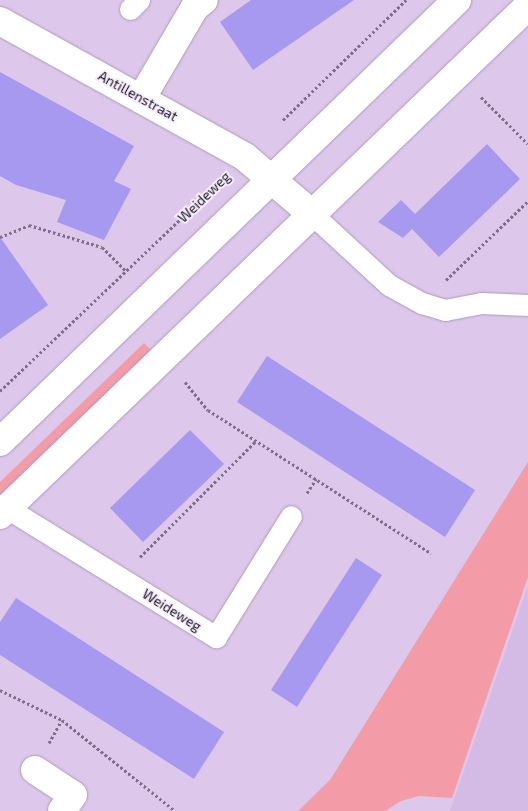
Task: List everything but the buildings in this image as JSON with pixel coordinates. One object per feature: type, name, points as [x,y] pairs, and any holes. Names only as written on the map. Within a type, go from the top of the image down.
[{"type":"street","points":[[141,99],[196,7],[204,0]]},
{"type":"street","points":[[0,442],[457,0]]},
{"type":"street","name":"Weideweg","points":[[4,511],[528,6]]},
{"type":"street","name":"Antillenstraat","points":[[0,20],[245,157],[271,179]]},
{"type":"street","points":[[271,179],[312,214]]},
{"type":"street","points":[[35,770],[73,795],[62,811]]},
{"type":"lane","points":[[312,214],[389,285],[422,302],[445,310],[481,303],[528,305]]},
{"type":"lane","name":"Weideweg","points":[[4,511],[120,577],[216,637],[291,516]]},
{"type":"path","points":[[280,123],[406,0]]},
{"type":"path","points":[[458,72],[528,144]]},
{"type":"path","name":"Weideweg","points":[[0,391],[245,157]]},
{"type":"path","points":[[422,302],[528,201]]},
{"type":"path","points":[[0,237],[30,224],[102,247],[126,271]]},
{"type":"path","points":[[164,357],[208,410],[431,553]]},
{"type":"path","points":[[120,577],[256,441]]},
{"type":"path","points":[[0,690],[62,720],[175,811]]},
{"type":"shaded area","points":[[144,343],[151,350],[0,496],[0,482]]},
{"type":"shaded area","points":[[528,462],[528,577],[452,798],[419,796],[401,801],[385,811],[298,811],[330,780]]},
{"type":"shaded area","points":[[528,585],[528,811],[450,811]]}]
